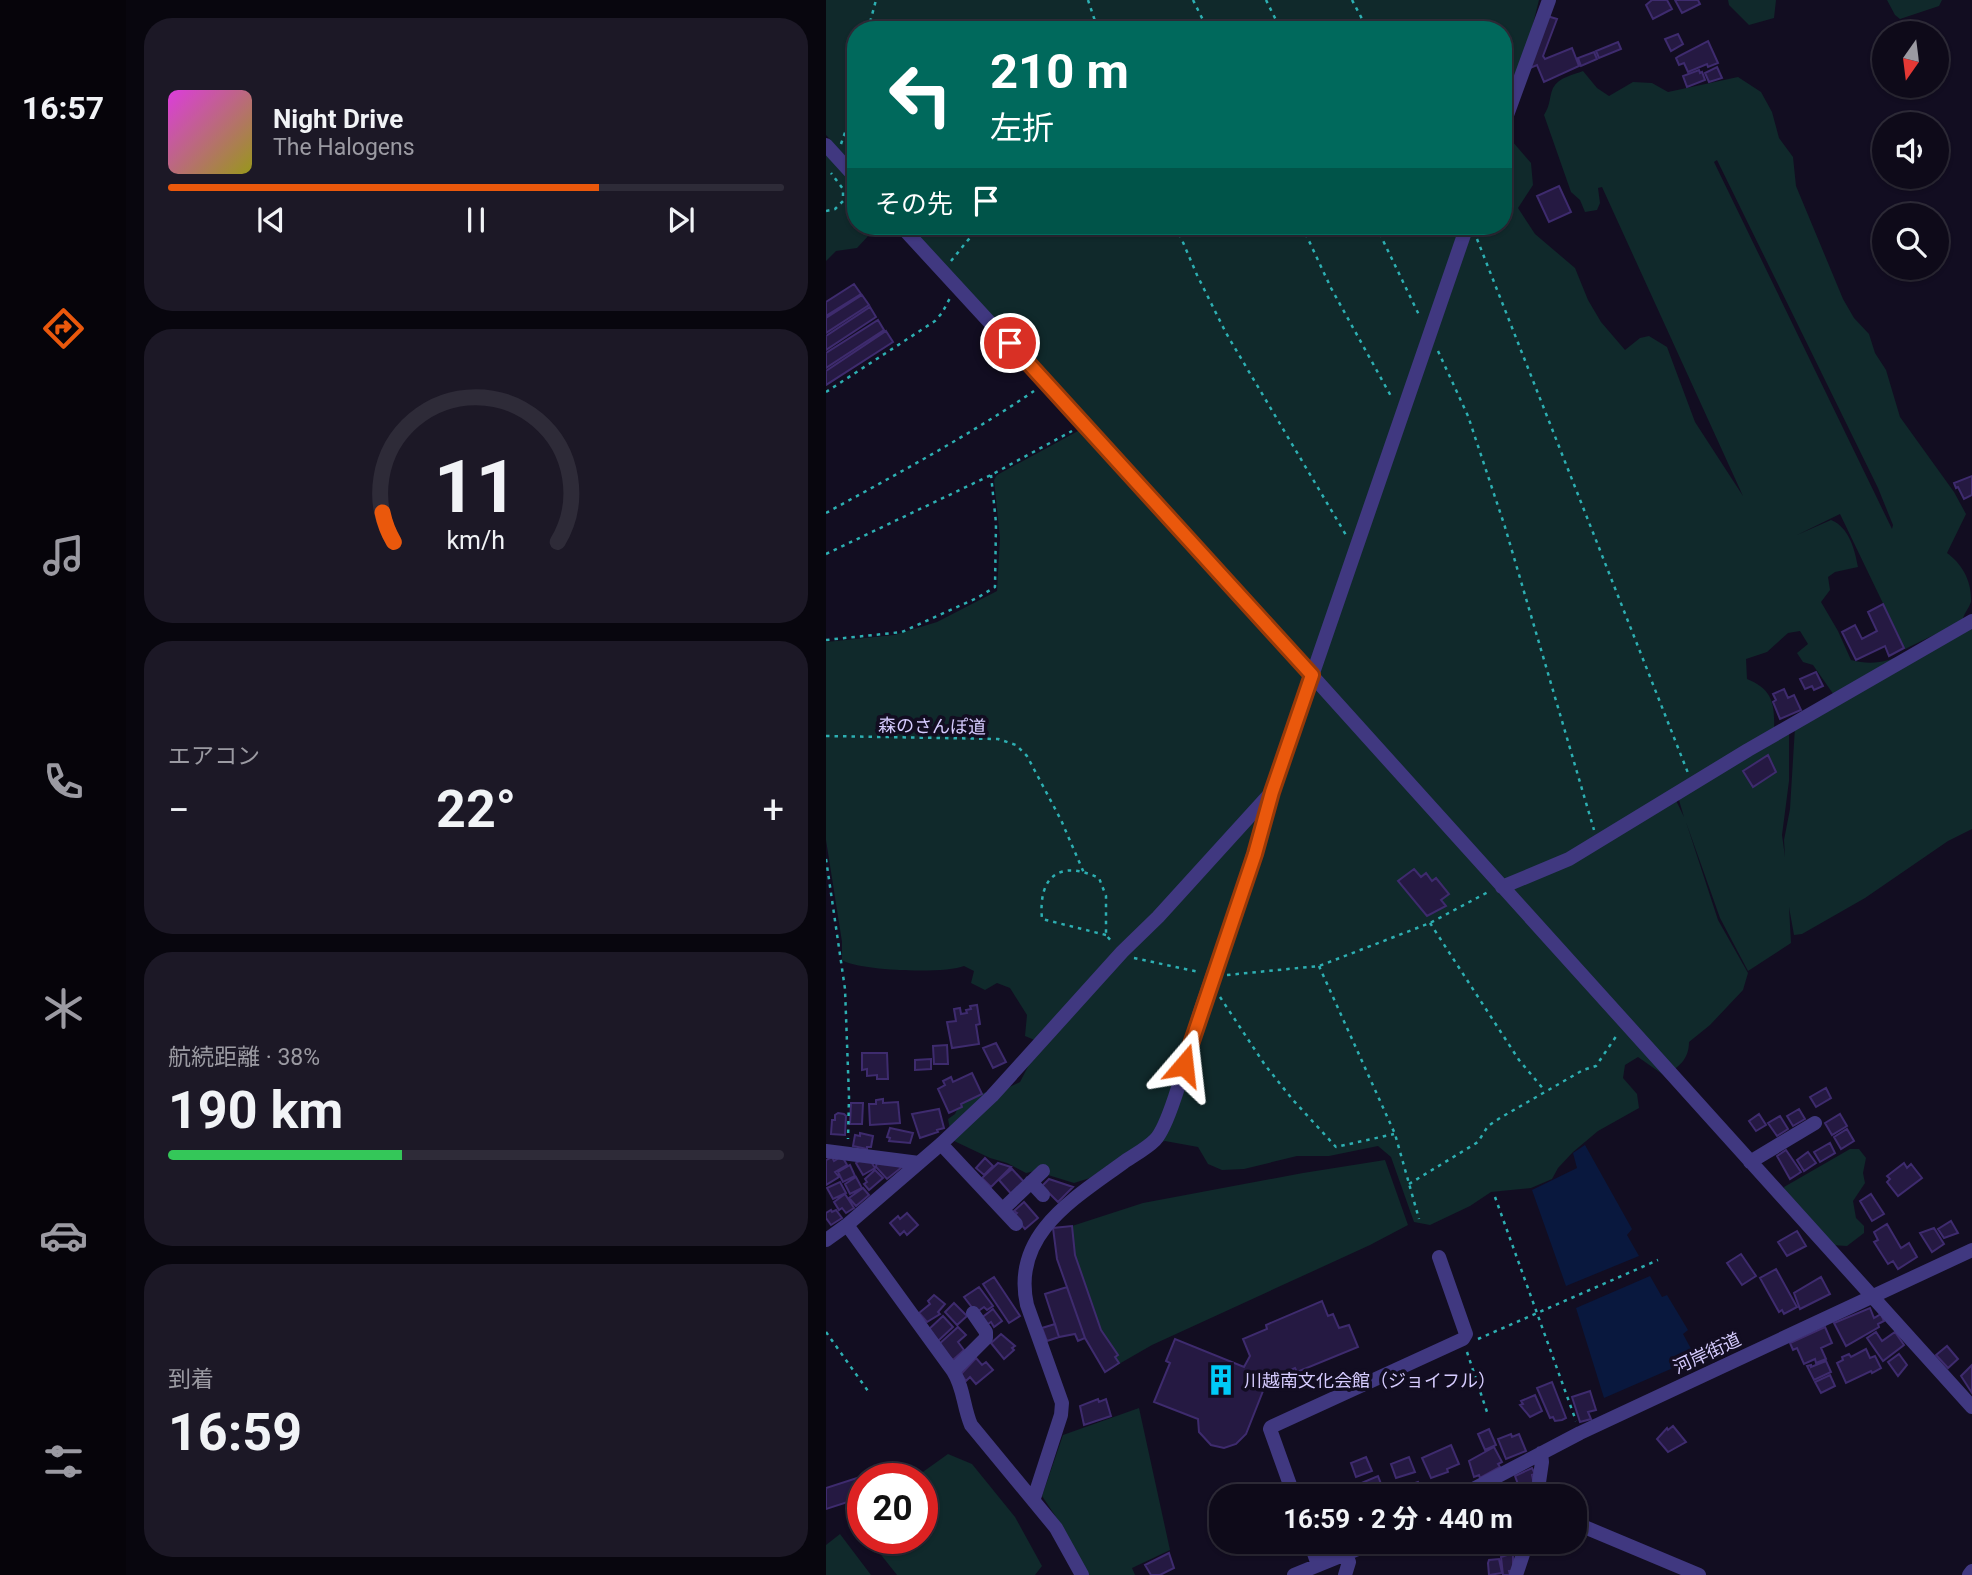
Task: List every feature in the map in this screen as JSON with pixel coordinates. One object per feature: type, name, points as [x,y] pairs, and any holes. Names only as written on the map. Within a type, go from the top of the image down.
[{"type":"street","points":[[1512,101],[1549,0]]},
{"type":"street","points":[[831,151],[847,168]]},
{"type":"street","points":[[909,235],[1312,675],[1972,1407]]},
{"type":"street","points":[[1034,1498],[1061,1415],[1062,1403],[1032,1321],[1024,1291],[1024,1269],[1038,1236],[1054,1216],[1156,1139],[1167,1116],[1255,854],[1272,792],[1464,235]]},
{"type":"street","points":[[1501,886],[1569,859],[1853,688],[1972,621]]},
{"type":"street","points":[[829,1233],[847,1225],[942,1144],[992,1096],[1272,792]]},
{"type":"street","points":[[1750,1162],[1815,1123]]},
{"type":"street","points":[[942,1144],[1016,1224]]},
{"type":"street","points":[[826,1151],[919,1163]]},
{"type":"street","points":[[1003,1209],[1043,1171]]},
{"type":"street","points":[[1031,1182],[1043,1195]]},
{"type":"street","points":[[847,1225],[953,1371],[963,1391],[964,1407],[971,1425],[1034,1498],[1056,1528],[1082,1575]]},
{"type":"street","name":"河岸街道","points":[[1483,1484],[1580,1433],[1972,1250]]},
{"type":"street","points":[[1290,1484],[1271,1427],[1464,1342],[1466,1334],[1439,1257]]},
{"type":"street","points":[[953,1371],[986,1338],[986,1332],[973,1312]]},
{"type":"street","points":[[1539,1484],[1541,1453]]},
{"type":"street","points":[[1587,1528],[1699,1575]]},
{"type":"street","points":[[1314,1554],[1318,1565]]},
{"type":"street","points":[[1516,1575],[1523,1554]]},
{"type":"street","points":[[1294,1575],[1345,1555],[1349,1562],[1345,1575]]},
{"type":"street","points":[[1969,1575],[1972,1571]]},
{"type":"path","points":[[870,21],[876,0]]},
{"type":"path","points":[[1088,0],[1095,21]]},
{"type":"path","points":[[1193,0],[1204,21]]},
{"type":"path","points":[[1266,0],[1277,21]]},
{"type":"path","points":[[1352,0],[1363,21]]},
{"type":"path","points":[[831,151],[847,131]]},
{"type":"path","points":[[826,211],[835,209],[843,201],[843,189],[829,170]]},
{"type":"path","points":[[826,392],[935,321],[942,313],[950,279],[968,240],[973,235]]},
{"type":"path","points":[[1180,235],[1226,333],[1317,489],[1356,548]]},
{"type":"path","points":[[1306,235],[1331,288],[1402,412]]},
{"type":"path","points":[[1380,235],[1452,377],[1472,428],[1505,527],[1598,842]]},
{"type":"path","points":[[1477,238],[1693,785]]},
{"type":"path","points":[[826,513],[980,427],[1046,383]]},
{"type":"path","points":[[826,554],[991,475],[1084,424]]},
{"type":"path","points":[[826,640],[902,632],[995,587],[996,523],[991,475]]},
{"type":"path","name":"森のさんぽ道","points":[[826,736],[998,739],[1016,745],[1027,756],[1084,873],[1100,878],[1104,884],[1106,935]]},
{"type":"path","points":[[826,859],[845,989],[848,1153]]},
{"type":"path","points":[[1084,873],[1056,872],[1049,877],[1041,908],[1042,919],[1106,935],[1121,953],[1212,979],[1319,966],[1430,923],[1501,886]]},
{"type":"path","points":[[1430,923],[1519,1060],[1545,1092]]},
{"type":"path","points":[[1319,966],[1395,1134],[1419,1219]]},
{"type":"path","points":[[1212,979],[1265,1065],[1336,1147],[1395,1134]]},
{"type":"path","points":[[1409,1184],[1478,1142],[1488,1126],[1583,1070],[1596,1066],[1616,1036],[1628,1027]]},
{"type":"path","points":[[1495,1197],[1580,1433]]},
{"type":"path","points":[[1487,1412],[1464,1342],[1658,1260]]},
{"type":"path","points":[[826,1332],[868,1391]]},
{"type":"green space","points":[[826,0],[1539,0],[1528,44],[1512,85],[1512,21],[847,21],[847,158],[826,135]]},
{"type":"green space","points":[[1728,0],[1776,0],[1774,18],[1749,25],[1729,5]]},
{"type":"green space","points":[[1887,0],[1942,0],[1939,6],[1900,19]]},
{"type":"green space","points":[[1583,71],[1597,88],[1609,96],[1633,82],[1652,83],[1668,92],[1738,77],[1761,92],[1772,112],[1779,138],[1793,157],[1796,186],[1843,299],[1854,318],[1869,334],[1875,353],[1886,370],[1900,417],[1954,492],[1966,514],[1947,553],[1965,574],[1971,594],[1971,602],[1963,618],[1972,622],[1972,829],[1948,841],[1865,898],[1802,934],[1794,935],[1789,907],[1791,943],[1748,971],[1720,918],[1686,822],[1718,920],[1748,973],[1743,990],[1710,1025],[1689,1042],[1685,1058],[1665,1076],[1638,1057],[1625,1065],[1623,1078],[1637,1094],[1639,1108],[1598,1131],[1573,1152],[1552,1179],[1531,1188],[1491,1192],[1470,1206],[1430,1225],[1414,1222],[1391,1157],[1378,1146],[1329,1156],[1297,1156],[1244,1169],[1222,1170],[1208,1164],[1198,1147],[1165,1141],[1127,1152],[1090,1178],[1074,1183],[1035,1171],[1026,1173],[990,1158],[952,1140],[948,1119],[955,1114],[962,1099],[1003,1090],[1020,1082],[1034,1055],[1044,1044],[1025,1036],[1027,1015],[1010,988],[997,983],[985,990],[971,983],[974,971],[964,966],[939,970],[902,970],[866,967],[842,960],[842,942],[826,840],[826,642],[894,635],[937,622],[997,591],[1000,538],[994,480],[997,475],[1089,425],[916,235],[1512,235],[1512,141],[1531,163],[1533,185],[1518,208],[1535,234],[1575,268],[1588,300],[1601,322],[1625,350],[1640,338],[1649,336],[1667,347],[1695,422],[1743,496],[1602,187],[1598,188],[1600,203],[1597,210],[1585,212],[1580,200],[1571,192],[1544,115],[1556,84]],"holes":[[[1717,160],[1878,488],[1893,525],[1892,529],[1714,162]],[[1840,514],[1905,649],[1938,633],[1886,661],[1876,663],[1851,660],[1821,602],[1830,590],[1828,577],[1835,572],[1858,567],[1847,533],[1831,520],[1797,535]],[[1800,631],[1808,644],[1797,653],[1803,662],[1813,665],[1836,698],[1795,727],[1790,809],[1784,840],[1785,857],[1782,835],[1789,781],[1789,731],[1678,797],[1684,817],[1672,792],[1774,729],[1774,712],[1770,698],[1762,687],[1747,679],[1746,659],[1767,652],[1788,633]]]},
{"type":"green space","points":[[826,150],[847,173],[847,235],[869,235],[857,248],[836,251],[826,261]]},
{"type":"green space","points":[[1850,1149],[1859,1149],[1866,1158],[1863,1173],[1865,1183],[1853,1201],[1856,1218],[1864,1226],[1864,1233],[1847,1246],[1831,1245],[1785,1194],[1784,1187]]},
{"type":"green space","points":[[1385,1160],[1408,1225],[1152,1345],[1105,1372],[1085,1338],[1053,1228],[1072,1226],[1143,1203]]},
{"type":"green space","points":[[1139,1408],[1170,1550],[1132,1568],[1135,1575],[1088,1575],[1042,1496],[1063,1435]]},
{"type":"green space","points":[[948,1454],[972,1464],[1015,1517],[1042,1566],[1035,1575],[897,1575],[880,1554],[938,1554],[938,1463],[935,1463]]},
{"type":"green space","points":[[840,1534],[847,1543],[847,1554],[855,1554],[871,1575],[826,1575],[826,1545]]},
{"type":"water","points":[[1585,1145],[1632,1229],[1627,1235],[1639,1256],[1566,1286],[1532,1190],[1577,1168],[1573,1153]]},
{"type":"water","points":[[1650,1276],[1662,1297],[1667,1295],[1688,1330],[1683,1334],[1696,1358],[1604,1398],[1576,1308]]},
{"type":"building","points":[[1652,0],[1667,0],[1672,9],[1653,19],[1646,5]]},
{"type":"building","points":[[1675,0],[1698,0],[1700,4],[1682,13]]},
{"type":"building","points":[[1547,16],[1557,19],[1543,56],[1545,59],[1572,48],[1579,66],[1544,82],[1537,65],[1528,69]]},
{"type":"building","points":[[1678,34],[1683,44],[1671,51],[1665,39]]},
{"type":"building","points":[[1708,41],[1718,63],[1708,67],[1707,64],[1688,72],[1684,63],[1679,65],[1676,58]]},
{"type":"building","points":[[1618,42],[1621,49],[1599,58],[1596,51]]},
{"type":"building","points":[[1594,52],[1597,59],[1581,66],[1578,58]]},
{"type":"building","points":[[1717,67],[1722,78],[1709,82],[1705,73]]},
{"type":"building","points":[[1699,70],[1705,80],[1687,87],[1683,76]]},
{"type":"building","points":[[1559,186],[1571,212],[1549,222],[1537,196]]},
{"type":"building","points":[[854,284],[861,294],[826,316],[826,302]]},
{"type":"building","points":[[862,295],[869,305],[826,333],[826,318]]},
{"type":"building","points":[[870,307],[876,317],[826,350],[826,336]]},
{"type":"building","points":[[878,320],[884,330],[826,368],[826,353]]},
{"type":"building","points":[[886,331],[893,342],[826,385],[826,371]]},
{"type":"building","points":[[1972,476],[1972,495],[1964,499],[1954,483]]},
{"type":"building","points":[[1883,604],[1904,648],[1889,656],[1885,646],[1856,660],[1842,632],[1855,625],[1862,639],[1877,631],[1868,612]]},
{"type":"building","points":[[1816,672],[1823,686],[1814,690],[1812,686],[1805,689],[1800,679]]},
{"type":"building","points":[[1784,689],[1788,698],[1794,695],[1801,710],[1780,719],[1773,702],[1776,700],[1773,694]]},
{"type":"building","points":[[1768,755],[1776,772],[1753,787],[1743,771]]},
{"type":"building","points":[[1414,869],[1421,877],[1426,873],[1432,881],[1436,878],[1449,894],[1441,900],[1446,906],[1427,916],[1398,881]]},
{"type":"building","points":[[977,1005],[979,1044],[952,1048],[947,1022],[956,1021],[954,1009],[960,1008],[961,1014],[967,1013],[966,1010],[971,1009],[970,1006]]},
{"type":"building","points":[[996,1043],[1006,1062],[993,1068],[983,1048]]},
{"type":"building","points":[[947,1045],[948,1064],[934,1064],[933,1046]]},
{"type":"building","points":[[862,1053],[887,1053],[888,1079],[877,1079],[877,1075],[867,1076],[867,1069],[862,1070]]},
{"type":"building","points":[[931,1059],[931,1069],[915,1070],[915,1060]]},
{"type":"building","points":[[972,1073],[982,1094],[949,1113],[938,1089],[945,1085],[943,1081],[951,1077],[953,1082]]},
{"type":"building","points":[[1826,1088],[1831,1098],[1816,1107],[1810,1097]]},
{"type":"building","points":[[883,1099],[883,1103],[898,1102],[900,1123],[870,1125],[869,1104],[876,1104],[876,1100]]},
{"type":"building","points":[[851,1103],[863,1103],[862,1124],[850,1124]]},
{"type":"building","points":[[939,1109],[944,1128],[920,1138],[912,1114]]},
{"type":"building","points":[[1799,1109],[1805,1119],[1793,1126],[1787,1116]]},
{"type":"building","points":[[838,1113],[846,1116],[845,1135],[831,1134],[832,1120],[835,1120]]},
{"type":"building","points":[[1759,1114],[1766,1125],[1756,1131],[1749,1121]]},
{"type":"building","points":[[1840,1114],[1847,1126],[1832,1135],[1825,1123]]},
{"type":"building","points":[[1780,1116],[1788,1129],[1777,1136],[1768,1123]]},
{"type":"building","points":[[890,1128],[913,1133],[910,1143],[889,1141],[890,1138],[887,1137]]},
{"type":"building","points":[[1847,1129],[1854,1141],[1841,1149],[1834,1137]]},
{"type":"building","points":[[860,1133],[873,1136],[871,1147],[867,1149],[853,1146],[855,1135],[860,1136]]},
{"type":"building","points":[[1830,1143],[1835,1153],[1820,1162],[1814,1152]]},
{"type":"building","points":[[1786,1150],[1801,1172],[1790,1179],[1777,1156]]},
{"type":"building","points":[[1808,1152],[1816,1163],[1804,1171],[1797,1160]]},
{"type":"building","points":[[842,1156],[847,1165],[835,1172],[839,1177],[826,1185],[826,1160],[832,1157],[834,1161]]},
{"type":"building","points":[[864,1158],[870,1160],[875,1168],[863,1175],[856,1163]]},
{"type":"building","points":[[985,1158],[993,1166],[984,1175],[976,1168]]},
{"type":"building","points":[[877,1160],[902,1167],[887,1179],[876,1167]]},
{"type":"building","points":[[998,1163],[1011,1167],[991,1187],[982,1178]]},
{"type":"building","points":[[1904,1163],[1907,1168],[1911,1164],[1922,1178],[1898,1196],[1887,1182],[1890,1179],[1887,1176]]},
{"type":"building","points":[[850,1165],[855,1176],[843,1182],[838,1172]]},
{"type":"building","points":[[1012,1169],[1026,1184],[1013,1196],[999,1180]]},
{"type":"building","points":[[875,1170],[883,1178],[869,1190],[864,1184],[867,1182],[865,1179]]},
{"type":"building","points":[[856,1177],[862,1188],[850,1194],[845,1184]]},
{"type":"building","points":[[1049,1179],[1073,1187],[1058,1202],[1042,1186]]},
{"type":"building","points":[[840,1182],[846,1193],[833,1199],[827,1188]]},
{"type":"building","points":[[863,1188],[869,1195],[856,1206],[849,1198]]},
{"type":"building","points":[[845,1194],[854,1208],[846,1213],[842,1208],[839,1210],[834,1202]]},
{"type":"building","points":[[1871,1194],[1884,1214],[1872,1221],[1860,1201]]},
{"type":"building","points":[[1024,1202],[1038,1218],[1025,1229],[1014,1216],[1017,1213],[1014,1211]]},
{"type":"building","points":[[836,1210],[842,1218],[831,1225],[826,1213]]},
{"type":"building","points":[[907,1213],[918,1225],[907,1235],[904,1231],[900,1235],[890,1223]]},
{"type":"building","points":[[1951,1221],[1958,1233],[1944,1238],[1938,1229]]},
{"type":"building","points":[[1887,1224],[1901,1248],[1909,1243],[1917,1257],[1898,1269],[1893,1261],[1888,1264],[1874,1242],[1878,1240],[1874,1232]]},
{"type":"building","points":[[1072,1226],[1075,1255],[1101,1330],[1118,1355],[1115,1357],[1119,1363],[1105,1372],[1085,1338],[1057,1259],[1053,1228]]},
{"type":"building","points":[[1934,1228],[1944,1244],[1932,1252],[1920,1233]]},
{"type":"building","points":[[1797,1231],[1806,1246],[1787,1256],[1778,1242]]},
{"type":"building","points":[[1741,1254],[1756,1276],[1742,1285],[1727,1263]]},
{"type":"building","points":[[1776,1269],[1797,1307],[1784,1314],[1782,1310],[1779,1312],[1760,1278]]},
{"type":"building","points":[[994,1277],[1020,1316],[1009,1323],[983,1284]]},
{"type":"building","points":[[1821,1277],[1830,1294],[1800,1309],[1794,1293]]},
{"type":"building","points":[[979,1287],[993,1306],[987,1310],[984,1307],[977,1312],[964,1297]]},
{"type":"building","points":[[1067,1287],[1085,1338],[1078,1341],[1075,1334],[1059,1337],[1045,1294]]},
{"type":"building","points":[[934,1295],[945,1304],[938,1312],[940,1314],[927,1322],[919,1313],[930,1304],[928,1301]]},
{"type":"building","name":"川越南文化会館（ジョイフル）","points":[[1322,1301],[1328,1316],[1333,1314],[1339,1328],[1349,1325],[1358,1347],[1297,1372],[1295,1368],[1281,1374],[1275,1390],[1265,1386],[1246,1434],[1236,1444],[1224,1448],[1211,1445],[1199,1432],[1198,1419],[1154,1402],[1170,1363],[1166,1361],[1175,1339],[1244,1367],[1250,1356],[1243,1339],[1267,1329],[1266,1325]]},
{"type":"building","points":[[954,1303],[967,1316],[957,1325],[945,1312]]},
{"type":"building","points":[[1870,1308],[1874,1318],[1881,1314],[1884,1321],[1878,1324],[1879,1327],[1846,1346],[1834,1323]]},
{"type":"building","points":[[993,1309],[1002,1321],[994,1327],[991,1322],[985,1326],[980,1319]]},
{"type":"building","points":[[943,1316],[953,1327],[938,1341],[928,1330]]},
{"type":"building","points":[[1055,1324],[1059,1337],[1047,1341],[1042,1328]]},
{"type":"building","points":[[958,1327],[966,1335],[958,1342],[964,1350],[953,1360],[938,1345]]},
{"type":"building","points":[[1825,1327],[1832,1343],[1821,1348],[1826,1359],[1816,1363],[1815,1359],[1804,1364],[1797,1348],[1793,1350],[1790,1343]]},
{"type":"building","points":[[1876,1332],[1882,1341],[1895,1332],[1904,1345],[1883,1361],[1867,1338]]},
{"type":"building","points":[[1001,1334],[1015,1346],[1004,1359],[991,1343]]},
{"type":"building","points":[[1947,1346],[1958,1359],[1948,1368],[1936,1355]]},
{"type":"building","points":[[1866,1349],[1870,1358],[1875,1356],[1881,1368],[1846,1383],[1837,1363],[1843,1360],[1842,1357],[1849,1354],[1851,1357]]},
{"type":"building","points":[[1899,1354],[1907,1365],[1898,1376],[1888,1362]]},
{"type":"building","points":[[976,1358],[982,1365],[986,1362],[993,1370],[976,1384],[970,1377],[966,1381],[961,1374]]},
{"type":"building","points":[[1826,1361],[1831,1372],[1814,1380],[1807,1366]]},
{"type":"building","points":[[1972,1365],[1972,1393],[1961,1376]]},
{"type":"building","points":[[1830,1375],[1835,1386],[1821,1393],[1815,1382]]},
{"type":"building","points":[[1552,1382],[1566,1418],[1562,1420],[1555,1421],[1553,1417],[1550,1418],[1537,1388]]},
{"type":"building","points":[[1590,1391],[1596,1410],[1588,1412],[1591,1419],[1580,1422],[1572,1397]]},
{"type":"building","points":[[1535,1395],[1542,1411],[1530,1417],[1520,1405],[1523,1404],[1521,1401]]},
{"type":"building","points":[[1098,1399],[1099,1402],[1106,1399],[1111,1416],[1084,1425],[1080,1406]]},
{"type":"building","points":[[1673,1426],[1686,1442],[1668,1452],[1657,1439],[1667,1428],[1668,1430]]},
{"type":"building","points":[[1489,1429],[1496,1445],[1485,1450],[1478,1434]]},
{"type":"building","points":[[1511,1434],[1512,1437],[1519,1434],[1526,1451],[1506,1459],[1498,1439]]},
{"type":"building","points":[[1451,1445],[1459,1464],[1447,1469],[1448,1472],[1431,1478],[1422,1458]]},
{"type":"building","points":[[1494,1447],[1502,1462],[1498,1464],[1500,1467],[1480,1478],[1479,1475],[1474,1477],[1469,1461]]},
{"type":"building","points":[[1366,1457],[1372,1471],[1356,1477],[1351,1463]]},
{"type":"building","points":[[1409,1457],[1415,1472],[1396,1478],[1391,1464]]},
{"type":"building","points":[[1532,1468],[1535,1474],[1532,1475],[1534,1484],[1518,1484],[1515,1476]]},
{"type":"building","points":[[1378,1476],[1381,1484],[1359,1484]]},
{"type":"building","points":[[847,1481],[847,1502],[826,1509],[826,1488]]},
{"type":"building","points":[[1169,1553],[1174,1568],[1160,1575],[1151,1575],[1145,1565]]},
{"type":"building","points":[[1513,1554],[1513,1571],[1509,1571],[1510,1575],[1503,1575],[1501,1557]]},
{"type":"building","points":[[1499,1559],[1502,1573],[1489,1575],[1489,1560]]},
{"type":"place","name":"川越南文化会館（ジョイフル）","points":[[1221,1380]]},
{"type":"route","points":[[1010,343],[1312,675],[1184,1065]]}]
